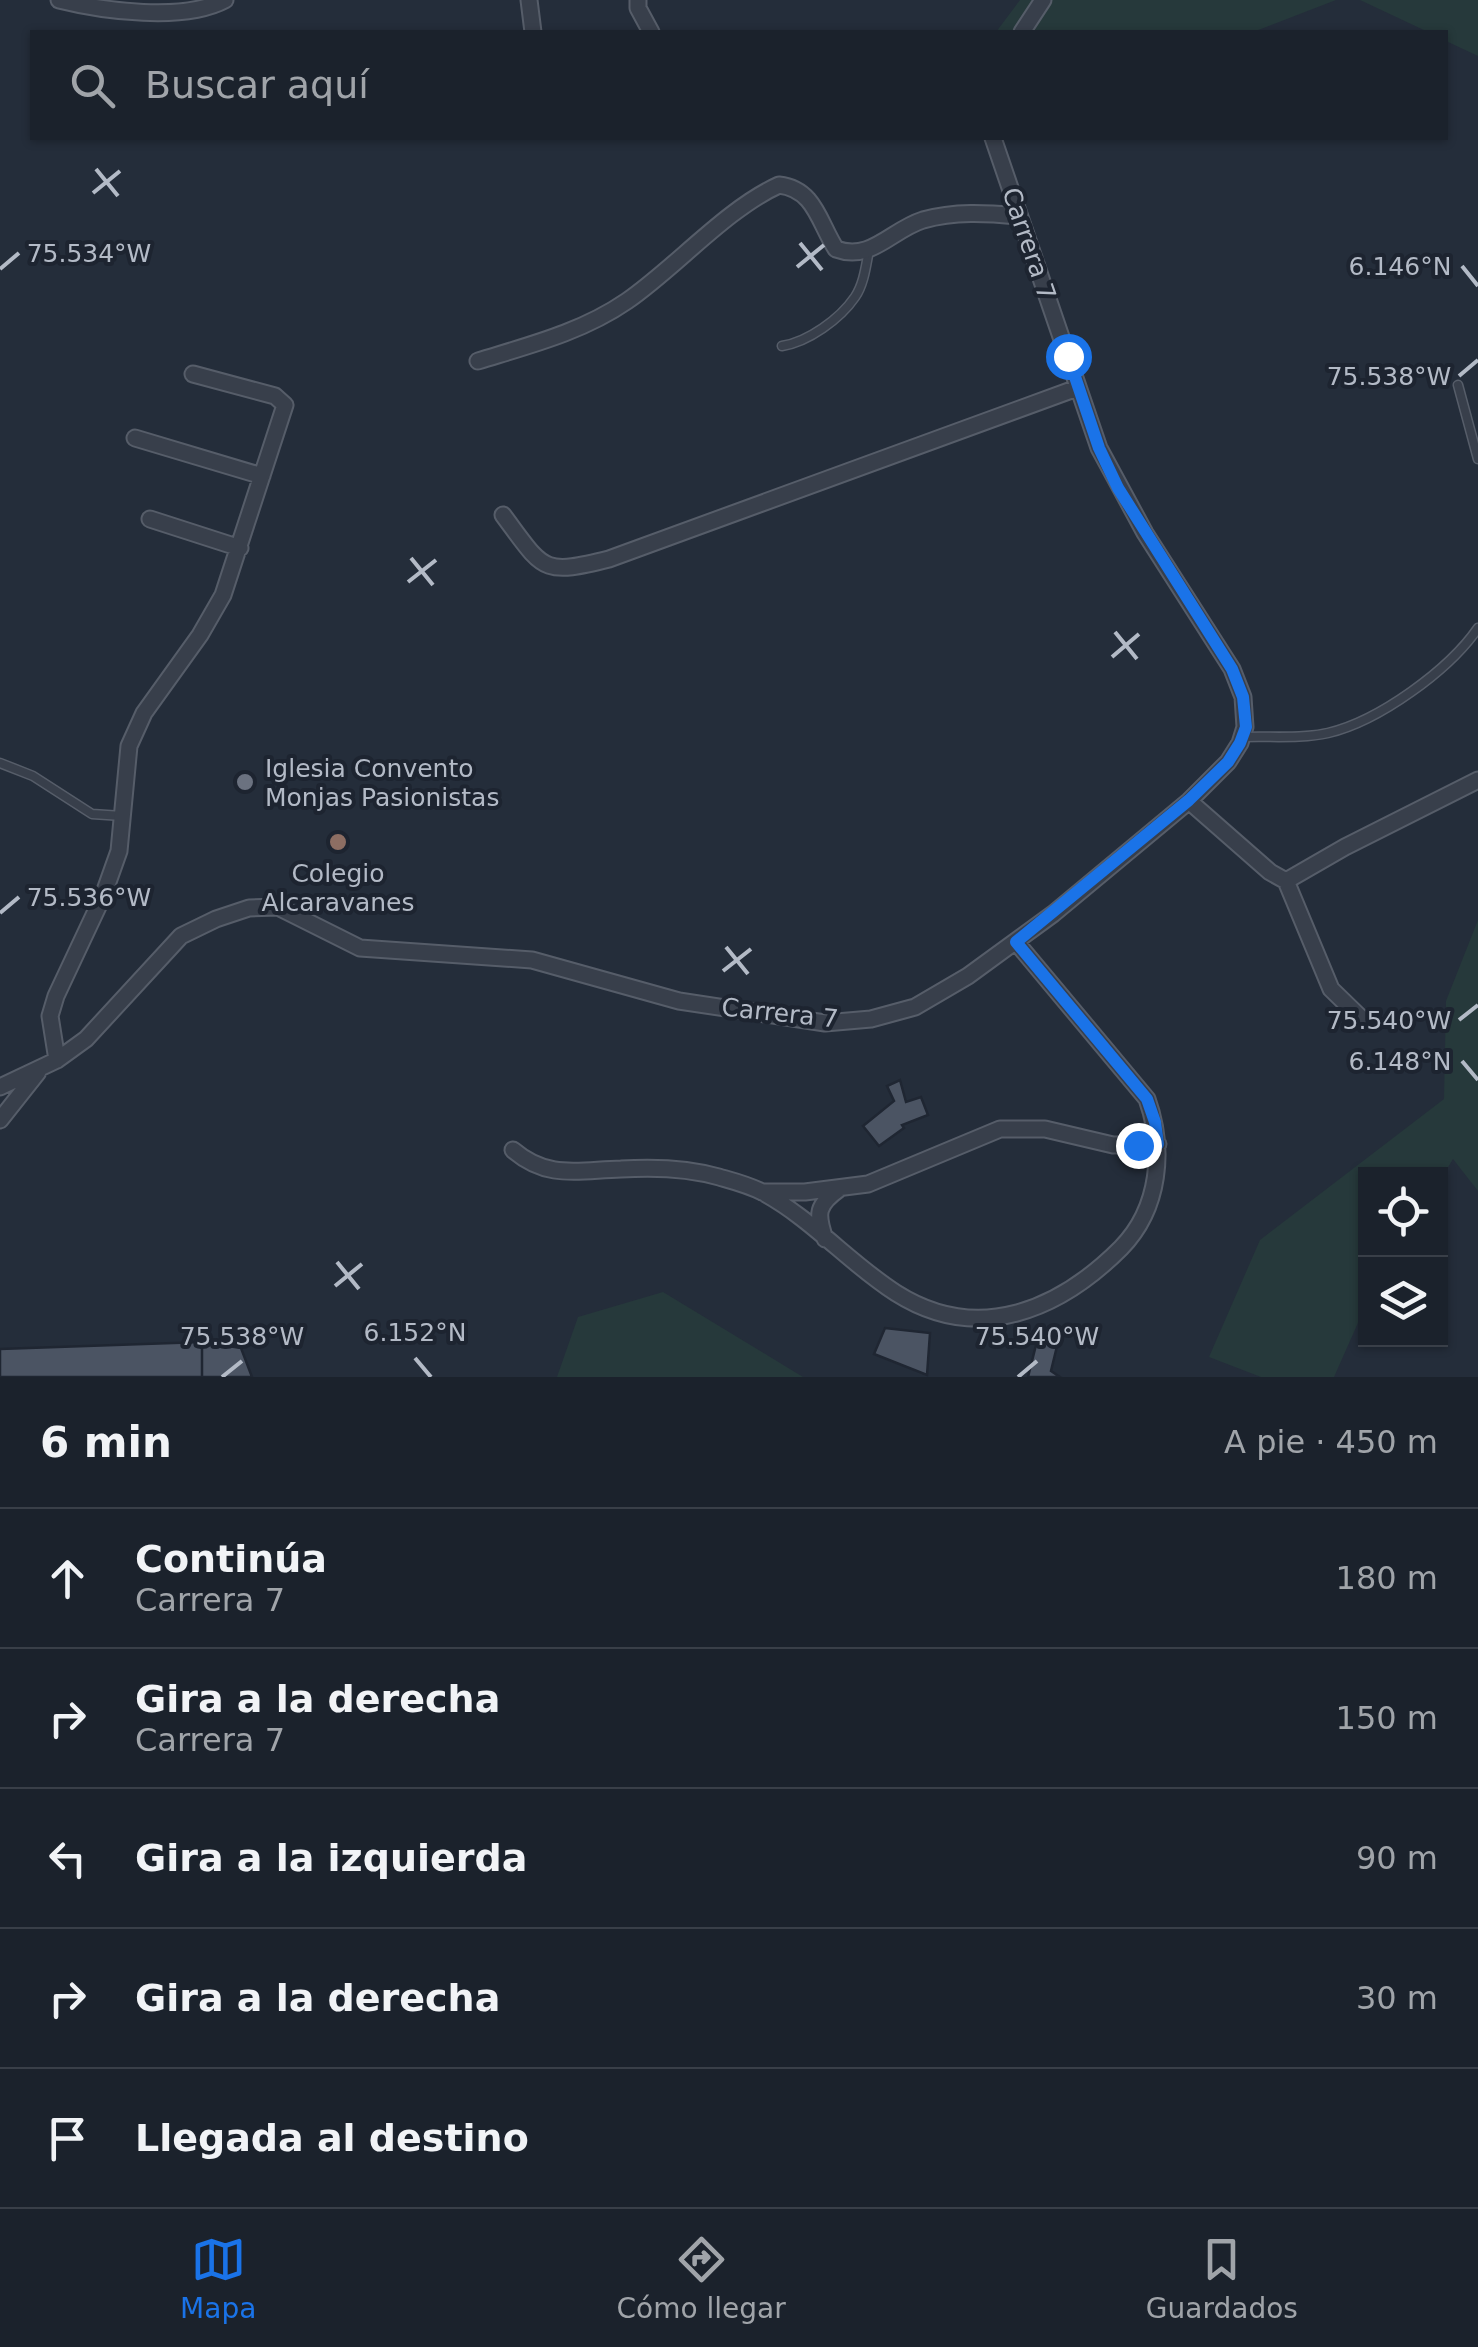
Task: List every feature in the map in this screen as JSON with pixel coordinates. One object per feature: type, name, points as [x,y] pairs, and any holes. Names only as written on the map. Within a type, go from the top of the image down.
[{"type":"street","points":[[59,0],[153,12],[226,0]]},
{"type":"street","points":[[529,0],[533,30]]},
{"type":"street","points":[[638,0],[649,30]]},
{"type":"street","points":[[1023,30],[1044,0]]},
{"type":"street","name":"Carrera 7","points":[[0,1087],[41,1069],[86,1040],[180,936],[249,908],[278,906],[360,948],[402,954],[532,960],[679,1001],[824,1024],[872,1019],[915,1007],[968,976],[1016,942],[1189,800],[1228,762],[1243,737],[1246,714],[1232,669],[1118,488],[1077,388],[993,140]]},
{"type":"street","points":[[478,361],[594,323],[779,186],[802,191],[836,249],[849,254],[863,254],[920,221],[969,212],[1019,216]]},
{"type":"street","points":[[57,1060],[50,1016],[119,851],[130,746],[144,712],[223,596],[283,401],[193,374]]},
{"type":"street","points":[[503,515],[536,559],[554,569],[567,569],[609,558],[1077,388]]},
{"type":"street","points":[[135,438],[262,476]]},
{"type":"street","points":[[150,519],[240,548]]},
{"type":"street","points":[[1286,882],[1478,780]]},
{"type":"street","points":[[1189,800],[1286,882],[1331,990],[1365,1022]]},
{"type":"street","points":[[513,1150],[529,1164],[554,1170],[685,1170],[762,1192],[897,1294],[925,1308],[968,1317],[1012,1316],[1045,1306],[1074,1288],[1128,1240],[1149,1202],[1157,1173],[1158,1144],[1147,1099],[1016,942]]},
{"type":"street","points":[[0,1120],[41,1069]]},
{"type":"street","points":[[762,1192],[868,1184],[1000,1129],[1045,1129],[1113,1145],[1158,1144]]},
{"type":"street","points":[[825,1239],[817,1216],[821,1203],[839,1189]]},
{"type":"lane","points":[[782,346],[798,344],[856,297],[869,250]]},
{"type":"lane","points":[[1458,384],[1478,459]]},
{"type":"lane","points":[[1243,737],[1328,733],[1392,706],[1466,645],[1478,628]]},
{"type":"lane","points":[[0,763],[33,776],[92,814],[122,816]]},
{"type":"shaded area","points":[[1020,0],[1336,0],[1258,30],[998,30]]},
{"type":"shaded area","points":[[1360,0],[1478,0],[1478,56],[1448,42],[1448,30],[1424,30]]},
{"type":"shaded area","points":[[1478,920],[1478,1191],[1453,1159],[1448,1167],[1358,1167],[1358,1323],[1334,1377],[1261,1377],[1209,1357],[1260,1240],[1444,1099],[1446,1001]]},
{"type":"shaded area","points":[[663,1292],[803,1377],[557,1377],[578,1317]]},
{"type":"building","points":[[900,1080],[906,1102],[921,1097],[928,1115],[902,1125],[904,1128],[879,1146],[863,1126],[894,1101],[887,1086]]},
{"type":"building","points":[[885,1328],[930,1333],[927,1375],[874,1354]]},
{"type":"building","points":[[1039,1333],[1059,1338],[1051,1371],[1060,1377],[1028,1377]]},
{"type":"building","points":[[202,1342],[241,1348],[252,1377],[202,1377]]},
{"type":"building","points":[[202,1342],[202,1377],[0,1377],[0,1349]]},
{"type":"place","name":"Iglesia Convento Monjas Pasionistas","points":[[245,782]]},
{"type":"place","name":"Colegio Alcaravanes","points":[[338,842]]},
{"type":"route","points":[[1068,356],[1099,448],[1118,488],[1232,669],[1246,714],[1243,737],[1228,762],[1189,800],[1016,942],[1147,1099],[1158,1144],[1138,1145]]}]
